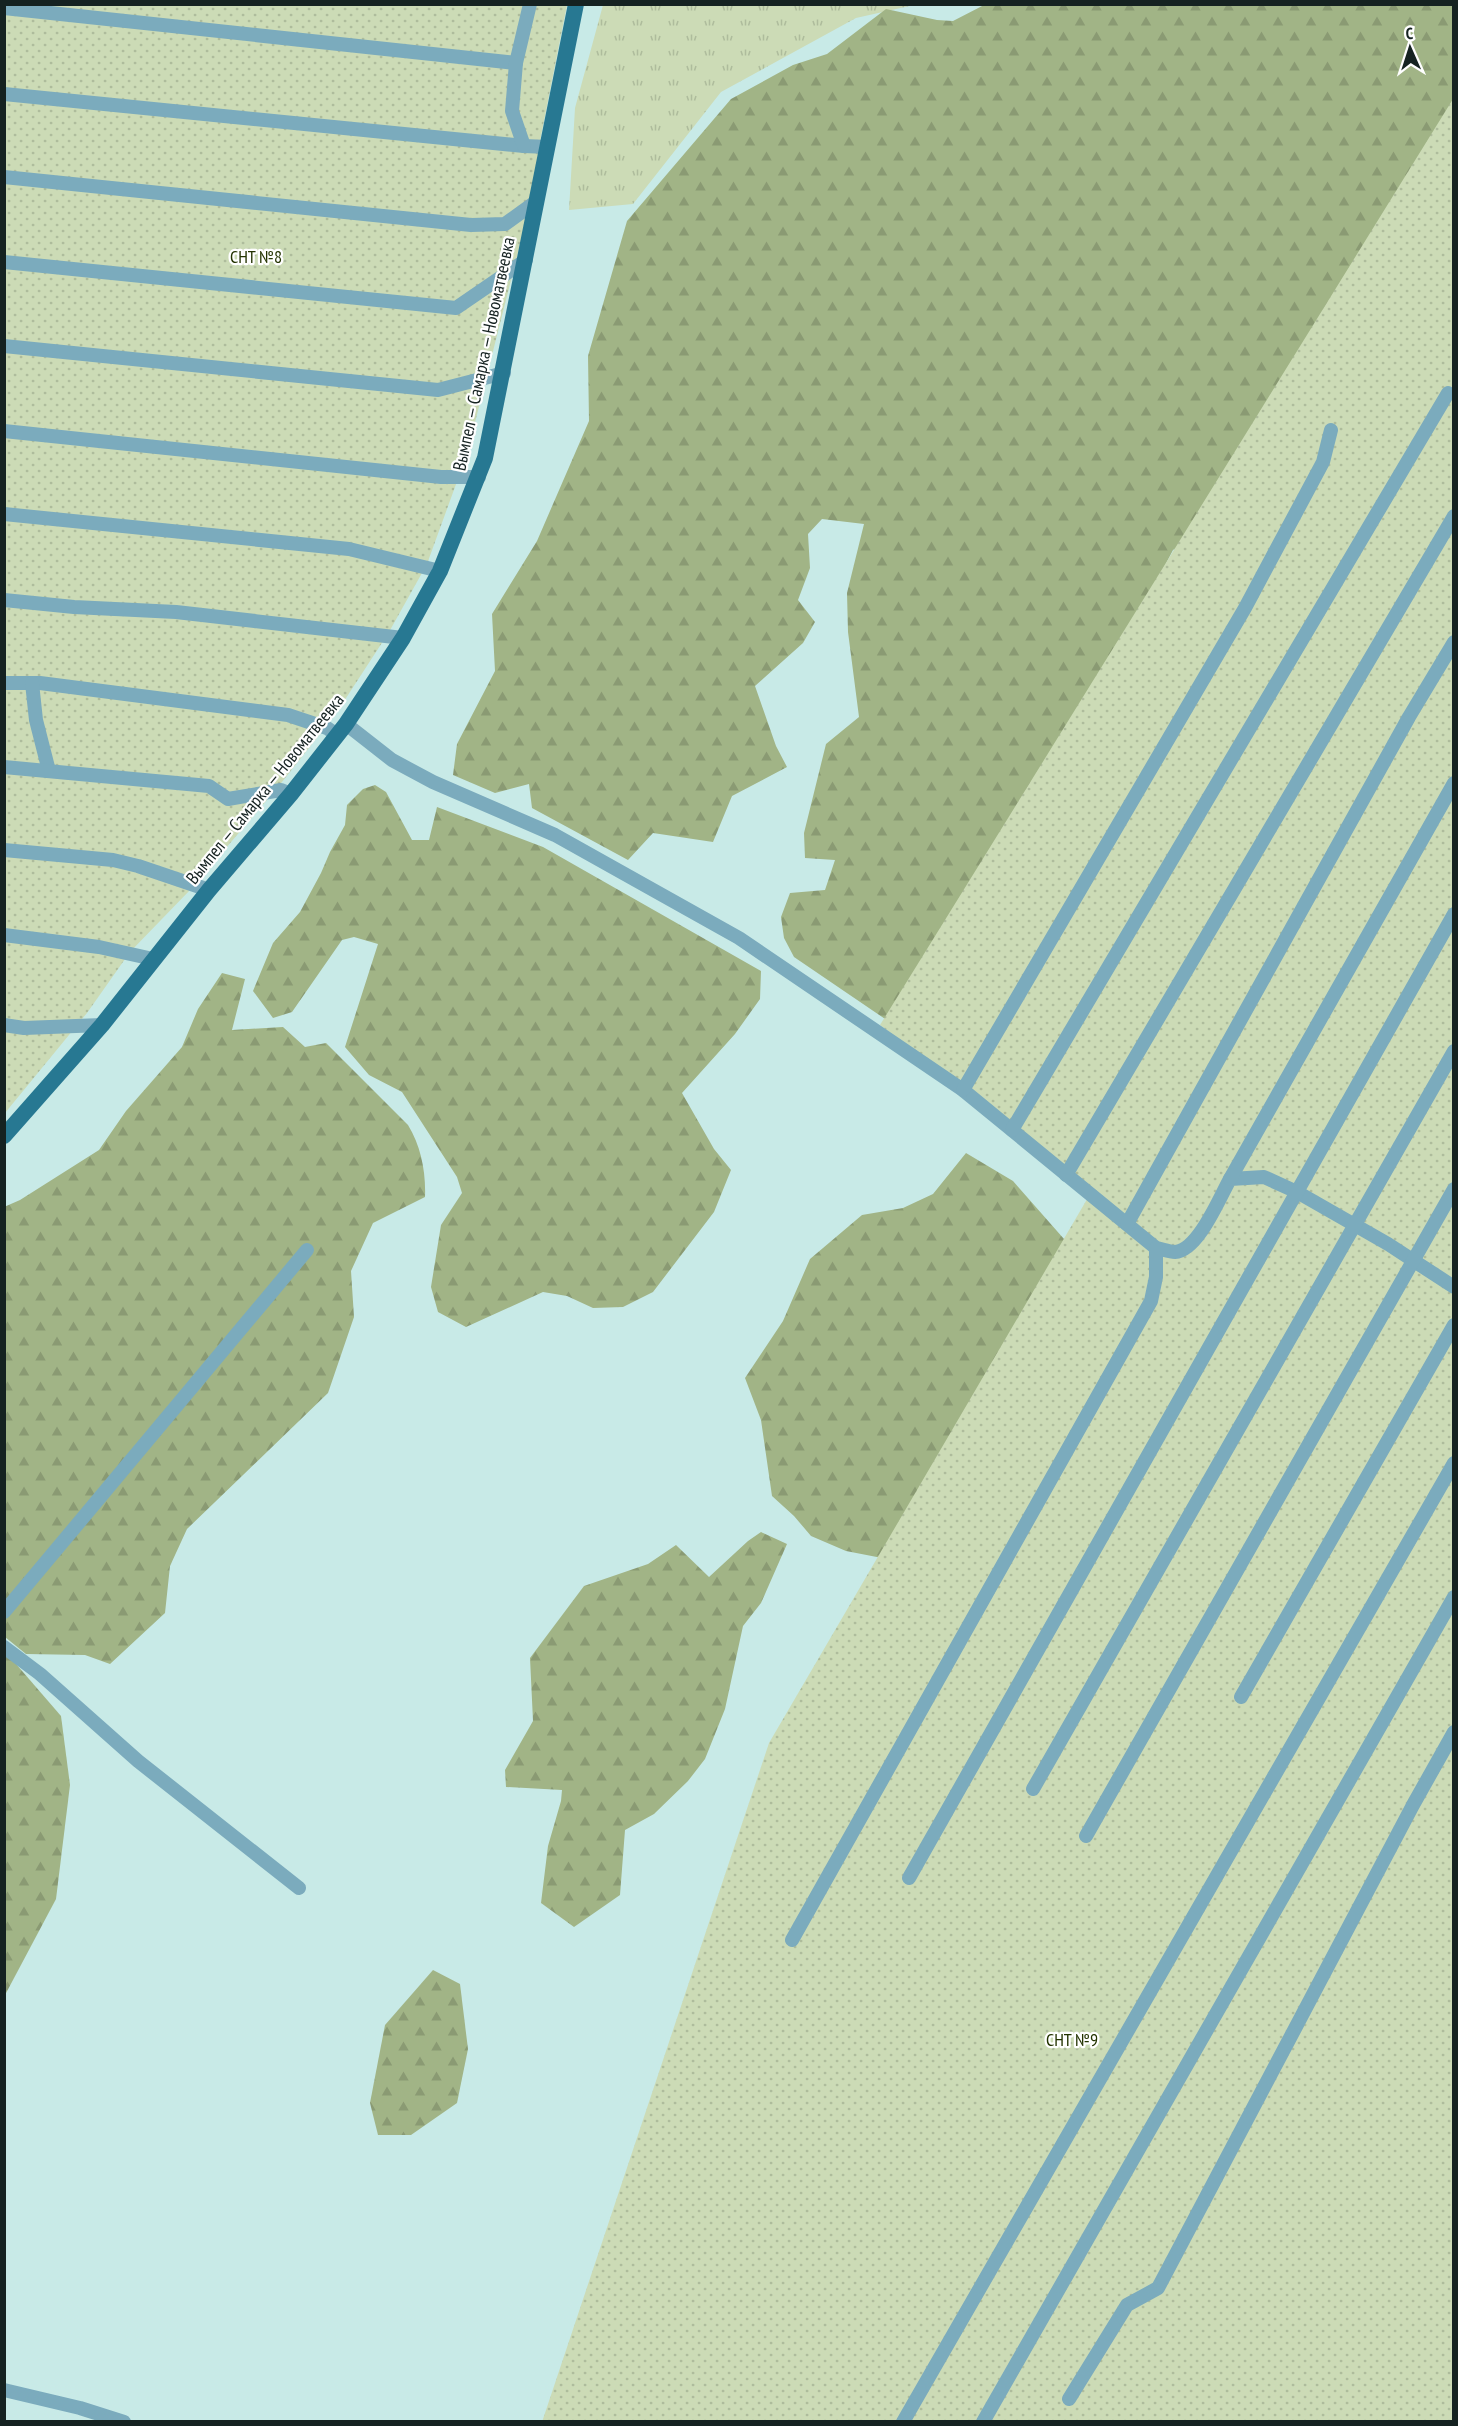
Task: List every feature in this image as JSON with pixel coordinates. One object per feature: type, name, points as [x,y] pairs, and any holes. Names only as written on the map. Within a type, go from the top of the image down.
[{"type":"main road","name":"Вымпел — Самарка — Новоматвеевка","points":[[4,1136],[102,1025],[153,959],[291,794],[342,729],[403,638],[440,571],[479,477],[504,373],[576,4]]},
{"type":"street","points":[[524,146],[512,111],[516,63],[530,4]]},
{"type":"street","points":[[4,8],[516,63]]},
{"type":"street","points":[[4,94],[548,147]]},
{"type":"street","points":[[4,177],[471,225],[505,224],[537,201]]},
{"type":"street","points":[[4,262],[456,308],[526,260]]},
{"type":"street","points":[[4,346],[438,390],[504,373]]},
{"type":"street","points":[[1012,1130],[1448,393]]},
{"type":"street","points":[[963,1090],[1245,608],[1286,527],[1323,462],[1331,430]]},
{"type":"street","points":[[4,431],[441,477],[479,477]]},
{"type":"street","points":[[4,514],[349,549],[440,571]]},
{"type":"street","points":[[1066,1175],[1454,516]]},
{"type":"street","points":[[4,600],[74,608],[176,612],[403,638]]},
{"type":"street","points":[[1127,1224],[1409,717],[1454,642]]},
{"type":"street","points":[[4,683],[32,683],[288,715],[327,728],[342,729],[433,782],[555,836],[739,938],[963,1090],[1156,1248],[1175,1252],[1186,1249],[1197,1239],[1454,783]]},
{"type":"street","points":[[32,683],[36,720],[49,771]]},
{"type":"street","points":[[4,767],[209,786],[228,799],[280,790],[291,794]]},
{"type":"street","points":[[4,850],[113,860],[209,890]]},
{"type":"street","points":[[909,1878],[1454,914]]},
{"type":"street","points":[[4,935],[99,947],[153,959]]},
{"type":"street","points":[[4,1025],[24,1028],[102,1025]]},
{"type":"street","points":[[1033,1789],[1454,1051]]},
{"type":"street","points":[[1230,1179],[1264,1177],[1297,1192],[1413,1260],[1454,1287]]},
{"type":"street","points":[[1086,1836],[1454,1189]]},
{"type":"street","points":[[792,1940],[1150,1301],[1156,1277],[1156,1248]]},
{"type":"street","points":[[4,1612],[307,1250]]},
{"type":"street","points":[[1241,1697],[1454,1325]]},
{"type":"street","points":[[903,2421],[1454,1463]]},
{"type":"street","points":[[983,2421],[1454,1597]]},
{"type":"street","points":[[4,1647],[40,1674],[138,1761],[299,1888]]},
{"type":"street","points":[[1069,2399],[1127,2305],[1158,2288],[1413,1805],[1454,1732]]},
{"type":"street","points":[[4,2390],[124,2421]]},
{"type":"green space","points":[[986,4],[1453,5],[1454,182],[1214,522],[1173,550],[1069,750],[891,1023],[794,957],[784,938],[781,917],[790,893],[825,890],[835,860],[805,858],[804,833],[826,744],[859,717],[848,632],[847,593],[864,524],[822,519],[808,534],[810,568],[798,600],[815,622],[803,643],[755,686],[776,746],[787,767],[732,796],[713,842],[653,833],[628,860],[532,808],[529,784],[495,793],[453,775],[457,744],[495,671],[492,614],[537,541],[589,421],[588,356],[627,221],[731,99],[793,65],[827,54],[886,9],[937,20],[953,21]]},
{"type":"green space","name":"СНТ №8","points":[[5,5],[567,5],[541,136],[531,201],[467,454],[427,564],[389,632],[335,715],[278,787],[191,889],[130,952],[87,1013],[5,1113]]},
{"type":"green space","points":[[603,5],[914,5],[856,18],[721,92],[633,204],[569,210],[575,108]]},
{"type":"green space","name":"СНТ №9","points":[[1453,99],[1453,2421],[542,2422],[769,1743],[1093,1189],[880,1025]]},
{"type":"green space","points":[[375,785],[386,792],[412,840],[429,840],[437,807],[543,847],[761,971],[760,999],[735,1034],[682,1093],[714,1149],[731,1170],[714,1212],[653,1292],[623,1307],[593,1308],[567,1296],[543,1292],[466,1327],[438,1312],[431,1287],[441,1225],[462,1193],[457,1177],[402,1092],[369,1075],[345,1047],[378,944],[354,937],[342,940],[292,1012],[273,1018],[253,991],[273,943],[300,912],[321,873],[345,825],[347,805],[363,789]]},
{"type":"green space","points":[[222,973],[245,979],[232,1030],[283,1027],[305,1047],[326,1043],[408,1125],[422,1160],[425,1197],[373,1223],[351,1271],[354,1317],[328,1393],[187,1529],[170,1566],[165,1613],[110,1664],[85,1655],[26,1654],[5,1637],[4,1207],[20,1200],[99,1150],[126,1111],[182,1047],[198,1009]]},
{"type":"green space","points":[[966,1153],[1013,1181],[1064,1239],[1074,1256],[923,1566],[846,1551],[811,1536],[772,1496],[761,1420],[745,1378],[783,1321],[810,1259],[862,1215],[903,1208],[933,1194]]},
{"type":"green space","points":[[761,1532],[787,1544],[761,1603],[743,1626],[725,1709],[705,1759],[688,1781],[654,1814],[625,1830],[620,1895],[574,1927],[541,1903],[548,1846],[562,1790],[506,1787],[505,1770],[533,1721],[530,1658],[584,1586],[648,1564],[676,1545],[709,1577]]},
{"type":"green space","points":[[5,1653],[61,1716],[70,1785],[56,1899],[5,1995]]},
{"type":"green space","points":[[433,1970],[460,1984],[468,2049],[457,2103],[411,2135],[378,2135],[370,2103],[385,2025]]}]
